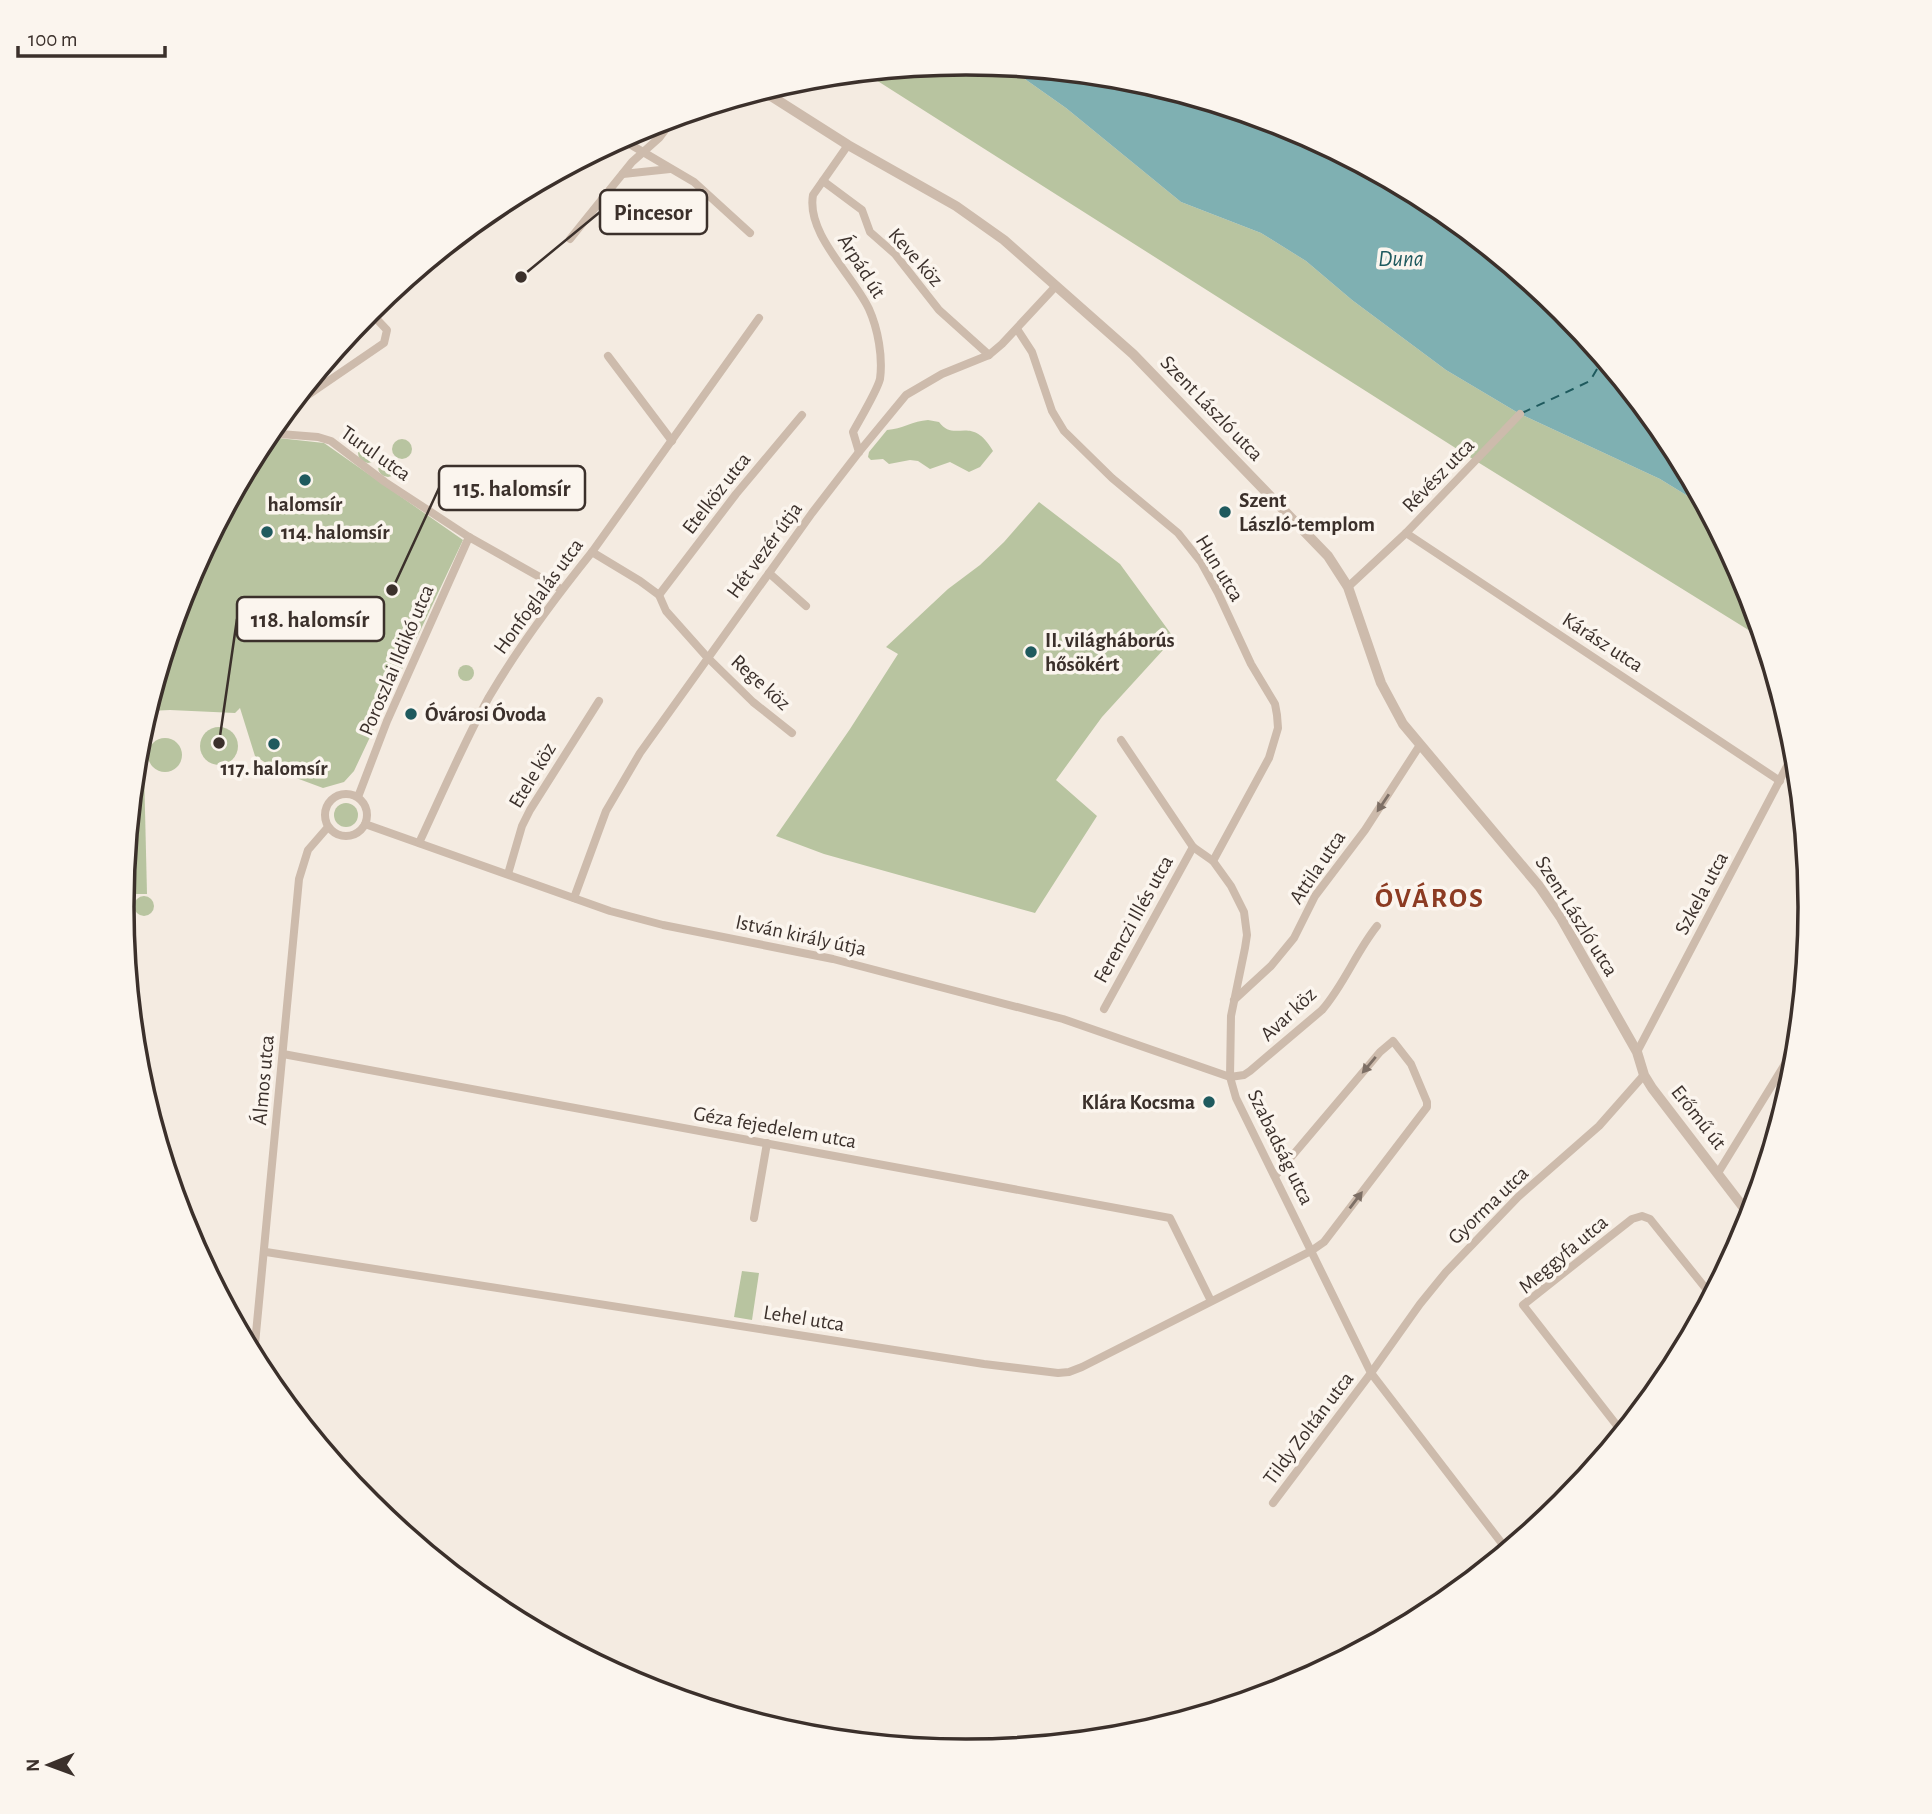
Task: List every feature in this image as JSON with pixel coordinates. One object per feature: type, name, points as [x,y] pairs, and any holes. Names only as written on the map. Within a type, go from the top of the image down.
[{"type":"street","name":"Szent László utca","points":[[775,98],[848,145],[980,222],[1133,354],[1328,556],[1348,587],[1391,704],[1420,745],[1539,886],[1637,1052],[1644,1075]]},
{"type":"street","points":[[570,239],[643,151],[663,133]]},
{"type":"street","name":"Árpád út","points":[[848,145],[813,195],[812,213],[829,247],[869,308],[879,344],[879,383],[853,432],[859,452]]},
{"type":"street","points":[[633,146],[694,182],[750,233]]},
{"type":"street","points":[[623,174],[673,169]]},
{"type":"street","name":"Keve köz","points":[[823,181],[862,210],[870,232],[895,254],[939,310],[989,355]]},
{"type":"street","name":"Hét vezér útja","points":[[574,898],[595,836],[640,753],[859,452],[906,396],[942,374],[989,355],[1055,287]]},
{"type":"street","name":"Honfoglalás utca","points":[[419,843],[470,732],[490,696],[562,589],[592,552],[760,318]]},
{"type":"street","points":[[315,390],[384,343],[387,330],[377,320]]},
{"type":"street","name":"Hun utca","points":[[1017,329],[1032,352],[1052,411],[1064,431],[1112,478],[1178,533],[1190,547],[1218,593],[1251,664],[1275,704],[1278,728],[1269,758],[1213,861]]},
{"type":"street","points":[[608,356],[672,441]]},
{"type":"street","name":"Révész utca","points":[[1348,587],[1406,533],[1520,414]]},
{"type":"street","name":"Etelköz utca","points":[[659,595],[736,494],[802,415]]},
{"type":"street","name":"Turul utca","points":[[282,434],[318,437],[331,441],[385,482],[468,537],[562,589]]},
{"type":"street","name":"Kárász utca","points":[[1406,533],[1780,781]]},
{"type":"street","name":"Poroszlai Ildikó utca","points":[[358,797],[387,721],[468,537]]},
{"type":"street","points":[[592,552],[659,595]]},
{"type":"street","points":[[769,573],[806,606]]},
{"type":"street","name":"Rege köz","points":[[659,595],[666,611],[708,657],[754,702],[792,733]]},
{"type":"street","name":"Etele köz","points":[[508,874],[522,826],[530,810],[599,701]]},
{"type":"street","name":"Szabadság utca","points":[[1121,740],[1193,847],[1213,861],[1240,900],[1247,922],[1245,948],[1231,1016],[1230,1077],[1236,1098],[1371,1373],[1501,1543]]},
{"type":"street","name":"Attila utca","points":[[1234,1000],[1271,967],[1294,937],[1315,896],[1365,830],[1420,745]]},
{"type":"street","name":"Szkela utca","points":[[1637,1052],[1786,769]]},
{"type":"street","points":[[346,793],[358,797],[366,807],[365,824],[355,834],[336,834],[328,827],[324,814],[334,797],[346,793]]},
{"type":"street","name":"István király útja","points":[[365,824],[610,911],[663,925],[808,953],[1063,1019],[1230,1077]]},
{"type":"street","name":"Álmos utca","points":[[256,1339],[266,1252],[299,879],[308,850],[328,827]]},
{"type":"street","name":"Ferenczi Illés utca","points":[[1104,1009],[1193,847]]},
{"type":"street","name":"Avar köz","points":[[1230,1077],[1244,1075],[1250,1071],[1322,1010],[1331,1000],[1363,943],[1377,926]]},
{"type":"street","name":"Lehel utca","points":[[266,1252],[1047,1373],[1069,1372],[1311,1251],[1324,1242],[1427,1107],[1411,1064],[1393,1041],[1380,1052],[1276,1175]]},
{"type":"street","name":"Géza fejedelem utca","points":[[283,1054],[1170,1218],[1211,1301]]},
{"type":"street","points":[[1718,1173],[1782,1069]]},
{"type":"street","name":"Erőmű út","points":[[1644,1075],[1742,1205]]},
{"type":"street","name":"Gyorma utca","points":[[1371,1373],[1420,1304],[1479,1236],[1518,1197],[1599,1126],[1644,1075]]},
{"type":"street","points":[[754,1218],[767,1143]]},
{"type":"street","name":"Meggyfa utca","points":[[1616,1425],[1523,1305],[1632,1219],[1642,1216],[1650,1219],[1705,1288]]},
{"type":"street","name":"Tildy Zoltán utca","points":[[1273,1503],[1371,1373]]},
{"type":"green space","points":[[966,75],[1022,77],[1066,108],[1181,202],[1261,233],[1306,261],[1352,300],[1446,370],[1520,414],[1660,479],[1689,497],[1712,539],[1751,631],[1476,461],[876,80]]},
{"type":"green space","points":[[928,420],[939,422],[951,430],[978,434],[993,451],[980,467],[969,472],[950,462],[930,469],[918,461],[889,464],[883,459],[871,460],[868,457],[887,430]]},
{"type":"green space","points":[[279,438],[324,443],[463,540],[354,771],[344,782],[323,788],[280,772],[255,756],[240,708],[235,713],[158,711],[178,640],[198,589],[220,539]]},
{"type":"green space","points":[[402,439],[409,442],[412,449],[409,456],[402,459],[395,456],[392,449],[395,442]]},
{"type":"green space","points":[[368,443],[375,446],[378,453],[375,460],[368,463],[361,460],[358,453],[361,446]]},
{"type":"green space","points":[[388,457],[395,460],[398,467],[395,474],[388,477],[381,474],[378,467],[381,460]]},
{"type":"green space","points":[[1039,502],[1120,564],[1174,638],[1102,717],[1056,780],[1097,816],[1035,913],[824,854],[776,836],[898,654],[886,647],[948,589],[980,565]]},
{"type":"green space","points":[[466,665],[472,667],[472,679],[466,681],[460,679],[458,673],[460,667]]},
{"type":"green space","points":[[219,727],[232,733],[238,746],[232,759],[219,765],[206,759],[200,746],[206,733]]},
{"type":"green space","points":[[165,738],[177,743],[182,755],[177,767],[165,772],[153,767],[148,756],[153,743]]},
{"type":"green space","points":[[144,779],[147,894],[134,894]]},
{"type":"green space","points":[[346,803],[357,810],[358,815],[351,826],[346,827],[335,820],[334,815],[341,804]]},
{"type":"green space","points":[[140,897],[148,897],[153,902],[153,910],[148,915],[140,915],[135,910],[135,902]]},
{"type":"green space","points":[[742,1271],[759,1273],[752,1320],[734,1317]]},
{"type":"water","name":"Duna","points":[[1022,77],[1128,91],[1233,119],[1334,161],[1428,215],[1472,247],[1554,319],[1626,401],[1658,445],[1689,497],[1660,479],[1520,414],[1446,370],[1352,300],[1306,261],[1261,233],[1181,202],[1066,108]]},
{"type":"ferry route","points":[[1522,413],[1590,381],[1598,367]]},
{"type":"place","name":"Pincesor","points":[[521,277]]},
{"type":"place","name":"halomsír","points":[[305,480]]},
{"type":"place","name":"Szent László-templom","points":[[1225,512]]},
{"type":"place","name":"114. halomsír","points":[[267,532]]},
{"type":"place","name":"115. halomsír","points":[[392,590]]},
{"type":"place","name":"II. világháborús hősökért","points":[[1031,652]]},
{"type":"place","name":"Óvárosi Óvoda","points":[[411,714]]},
{"type":"place","name":"118. halomsír","points":[[219,743]]},
{"type":"place","name":"117. halomsír","points":[[274,744]]},
{"type":"place","name":"Klára Kocsma","points":[[1209,1102]]},
{"type":"district","name":"ÓVÁROS","points":[[1430,897]]}]
